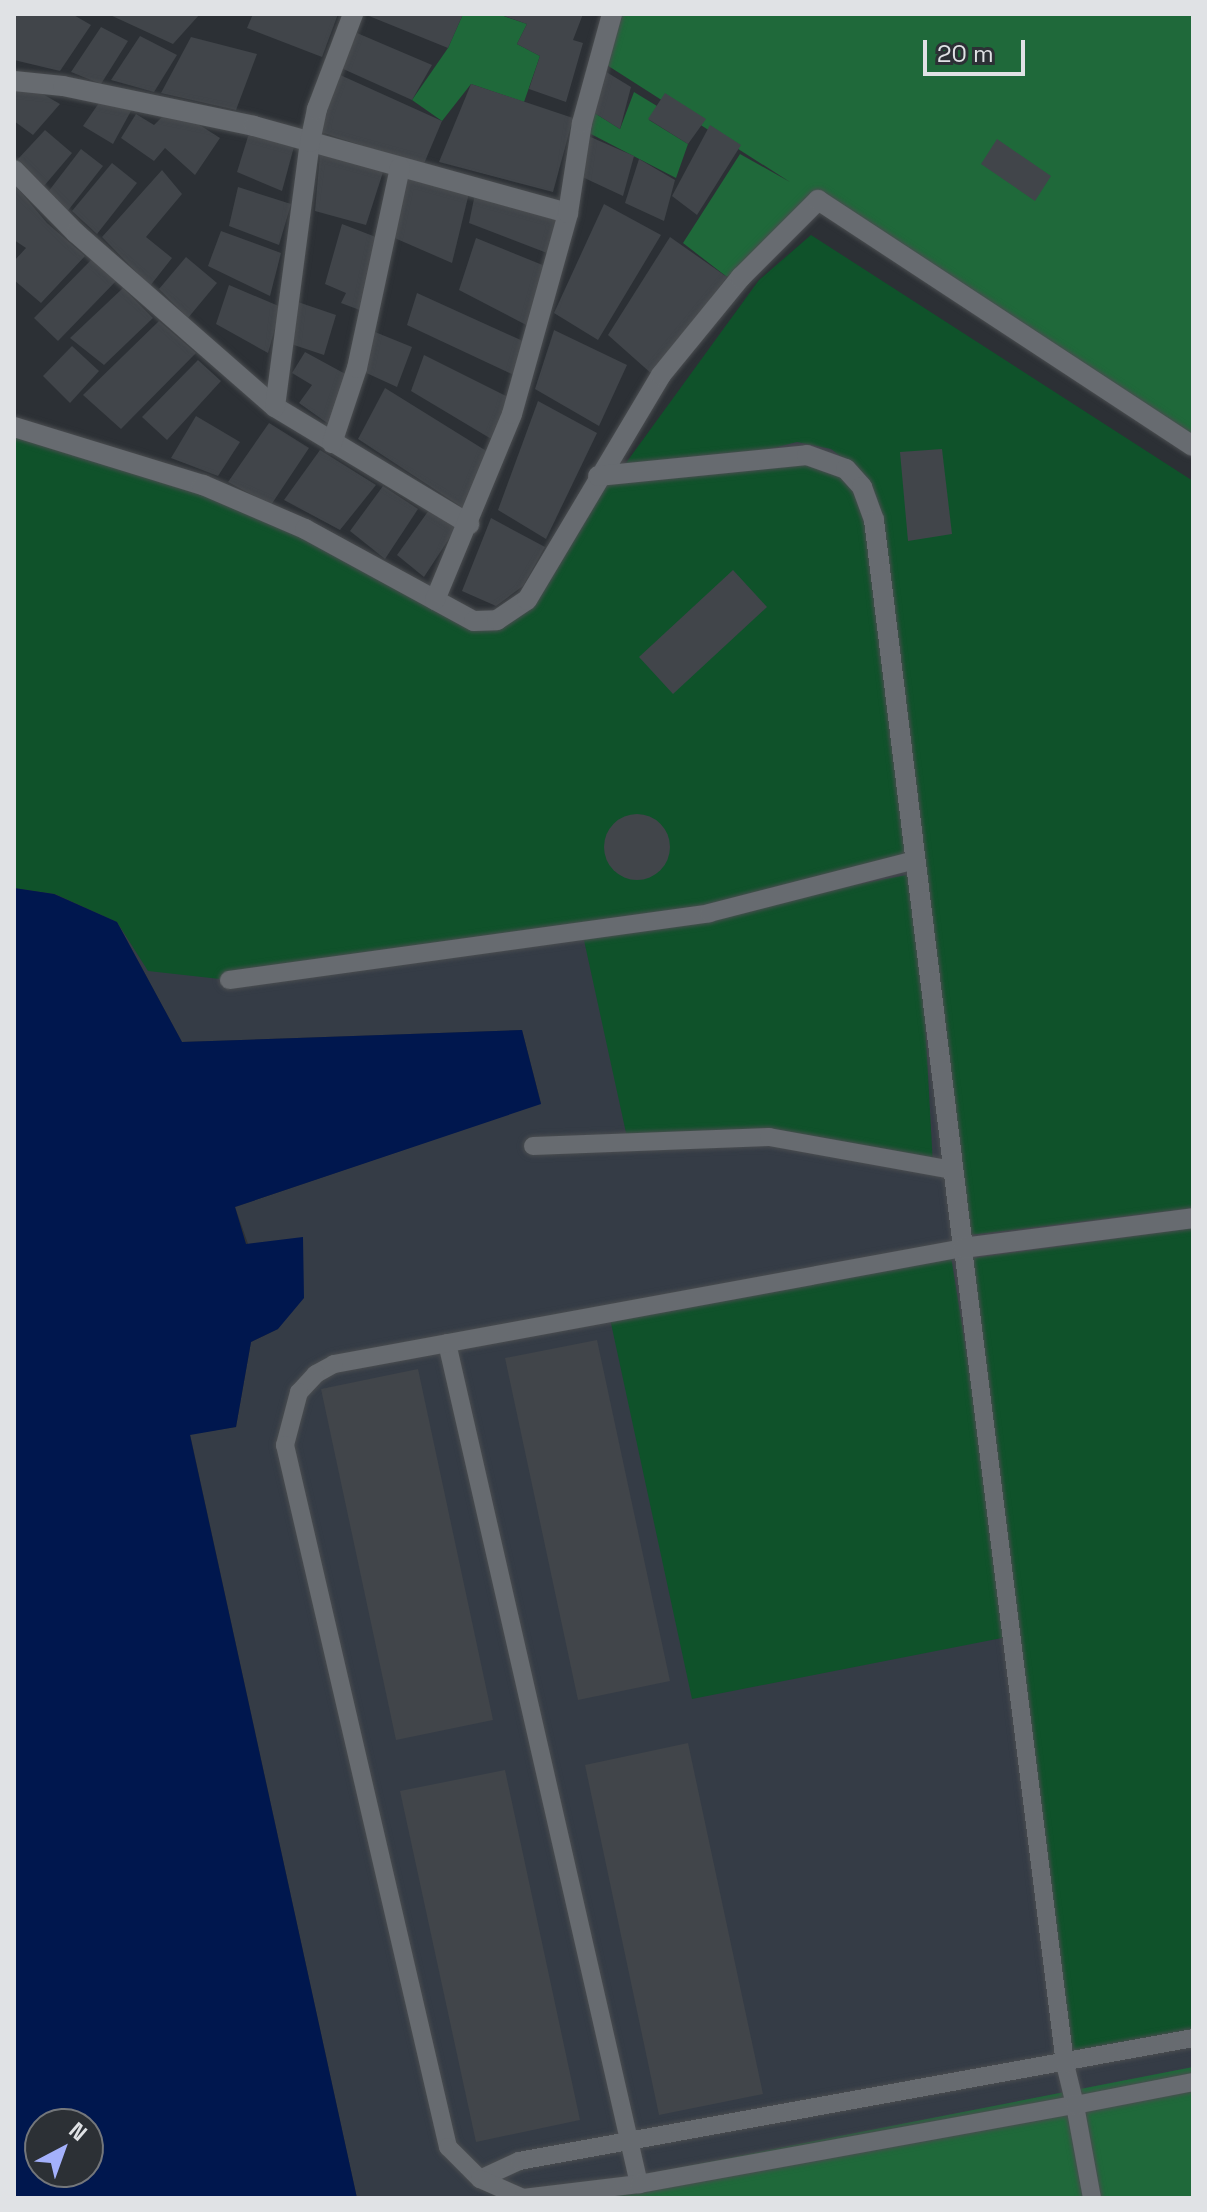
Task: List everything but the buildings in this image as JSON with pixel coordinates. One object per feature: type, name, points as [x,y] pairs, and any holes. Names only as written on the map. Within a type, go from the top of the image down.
[{"type":"street","points":[[275,407],[310,142],[317,109],[353,14]]},
{"type":"street","points":[[435,600],[512,414],[568,213],[582,123],[612,14]]},
{"type":"street","points":[[14,81],[162,106],[310,142],[568,213]]},
{"type":"street","points":[[332,443],[357,368],[400,168]]},
{"type":"street","points":[[14,170],[76,233],[275,407],[469,524]]},
{"type":"street","points":[[14,427],[203,485],[305,529],[474,621],[511,614],[527,600],[598,476],[671,363],[741,277],[818,200],[1193,446]]},
{"type":"street","points":[[598,476],[807,455],[846,469],[862,487],[874,520],[963,1248],[1193,1218]]},
{"type":"lane","points":[[229,980],[709,913],[915,860]]},
{"type":"lane","points":[[533,1146],[769,1137],[953,1170]]},
{"type":"lane","points":[[1092,2198],[1075,2105],[1065,2064],[963,1248],[334,1364],[316,1374],[299,1392],[285,1445],[448,2147],[480,2179],[523,2198],[639,2184],[1075,2105],[1193,2082]]},
{"type":"lane","points":[[447,1343],[639,2184]]},
{"type":"lane","points":[[480,2179],[519,2161],[1065,2064],[1193,2038]]},
{"type":"shaded area","points":[[796,274],[1193,519],[1193,2198],[357,2198],[190,1434],[236,1427],[251,1342],[278,1329],[235,1207],[541,1103],[522,1030],[182,1042],[117,922],[55,894],[14,888],[14,772],[471,671]]},
{"type":"shaded area","points":[[14,888],[54,894],[117,922],[182,1042],[522,1030],[541,1104],[235,1207],[246,1244],[303,1237],[304,1298],[278,1329],[251,1342],[236,1427],[190,1435],[357,2198],[14,2198]]},
{"type":"green space","points":[[463,14],[498,14],[527,24],[517,44],[540,56],[524,102],[471,84],[442,121],[412,100],[448,48]]},
{"type":"green space","points":[[616,14],[1193,14],[1193,448],[819,200],[727,277],[683,243],[740,154],[790,182],[599,60]]},
{"type":"green space","points":[[634,92],[657,106],[649,120],[688,144],[676,178],[589,133],[593,112],[620,129]]},
{"type":"green space","points":[[811,235],[1193,481],[1193,1208],[970,1235],[878,508],[868,478],[831,449],[797,442],[754,453],[623,467],[759,280]]},
{"type":"green space","points":[[14,436],[203,485],[458,612],[497,620],[527,600],[598,476],[807,455],[862,487],[915,860],[728,909],[917,873],[933,1166],[811,1141],[628,1142],[582,931],[229,980],[148,971],[117,922],[55,894],[14,888]]},
{"type":"green space","points":[[1193,1228],[1193,2036],[1069,2060],[973,1258]]},
{"type":"green space","points":[[950,1250],[1012,1636],[692,1699],[609,1314]]},
{"type":"green space","points":[[1193,2067],[1193,2198],[523,2198]]}]
